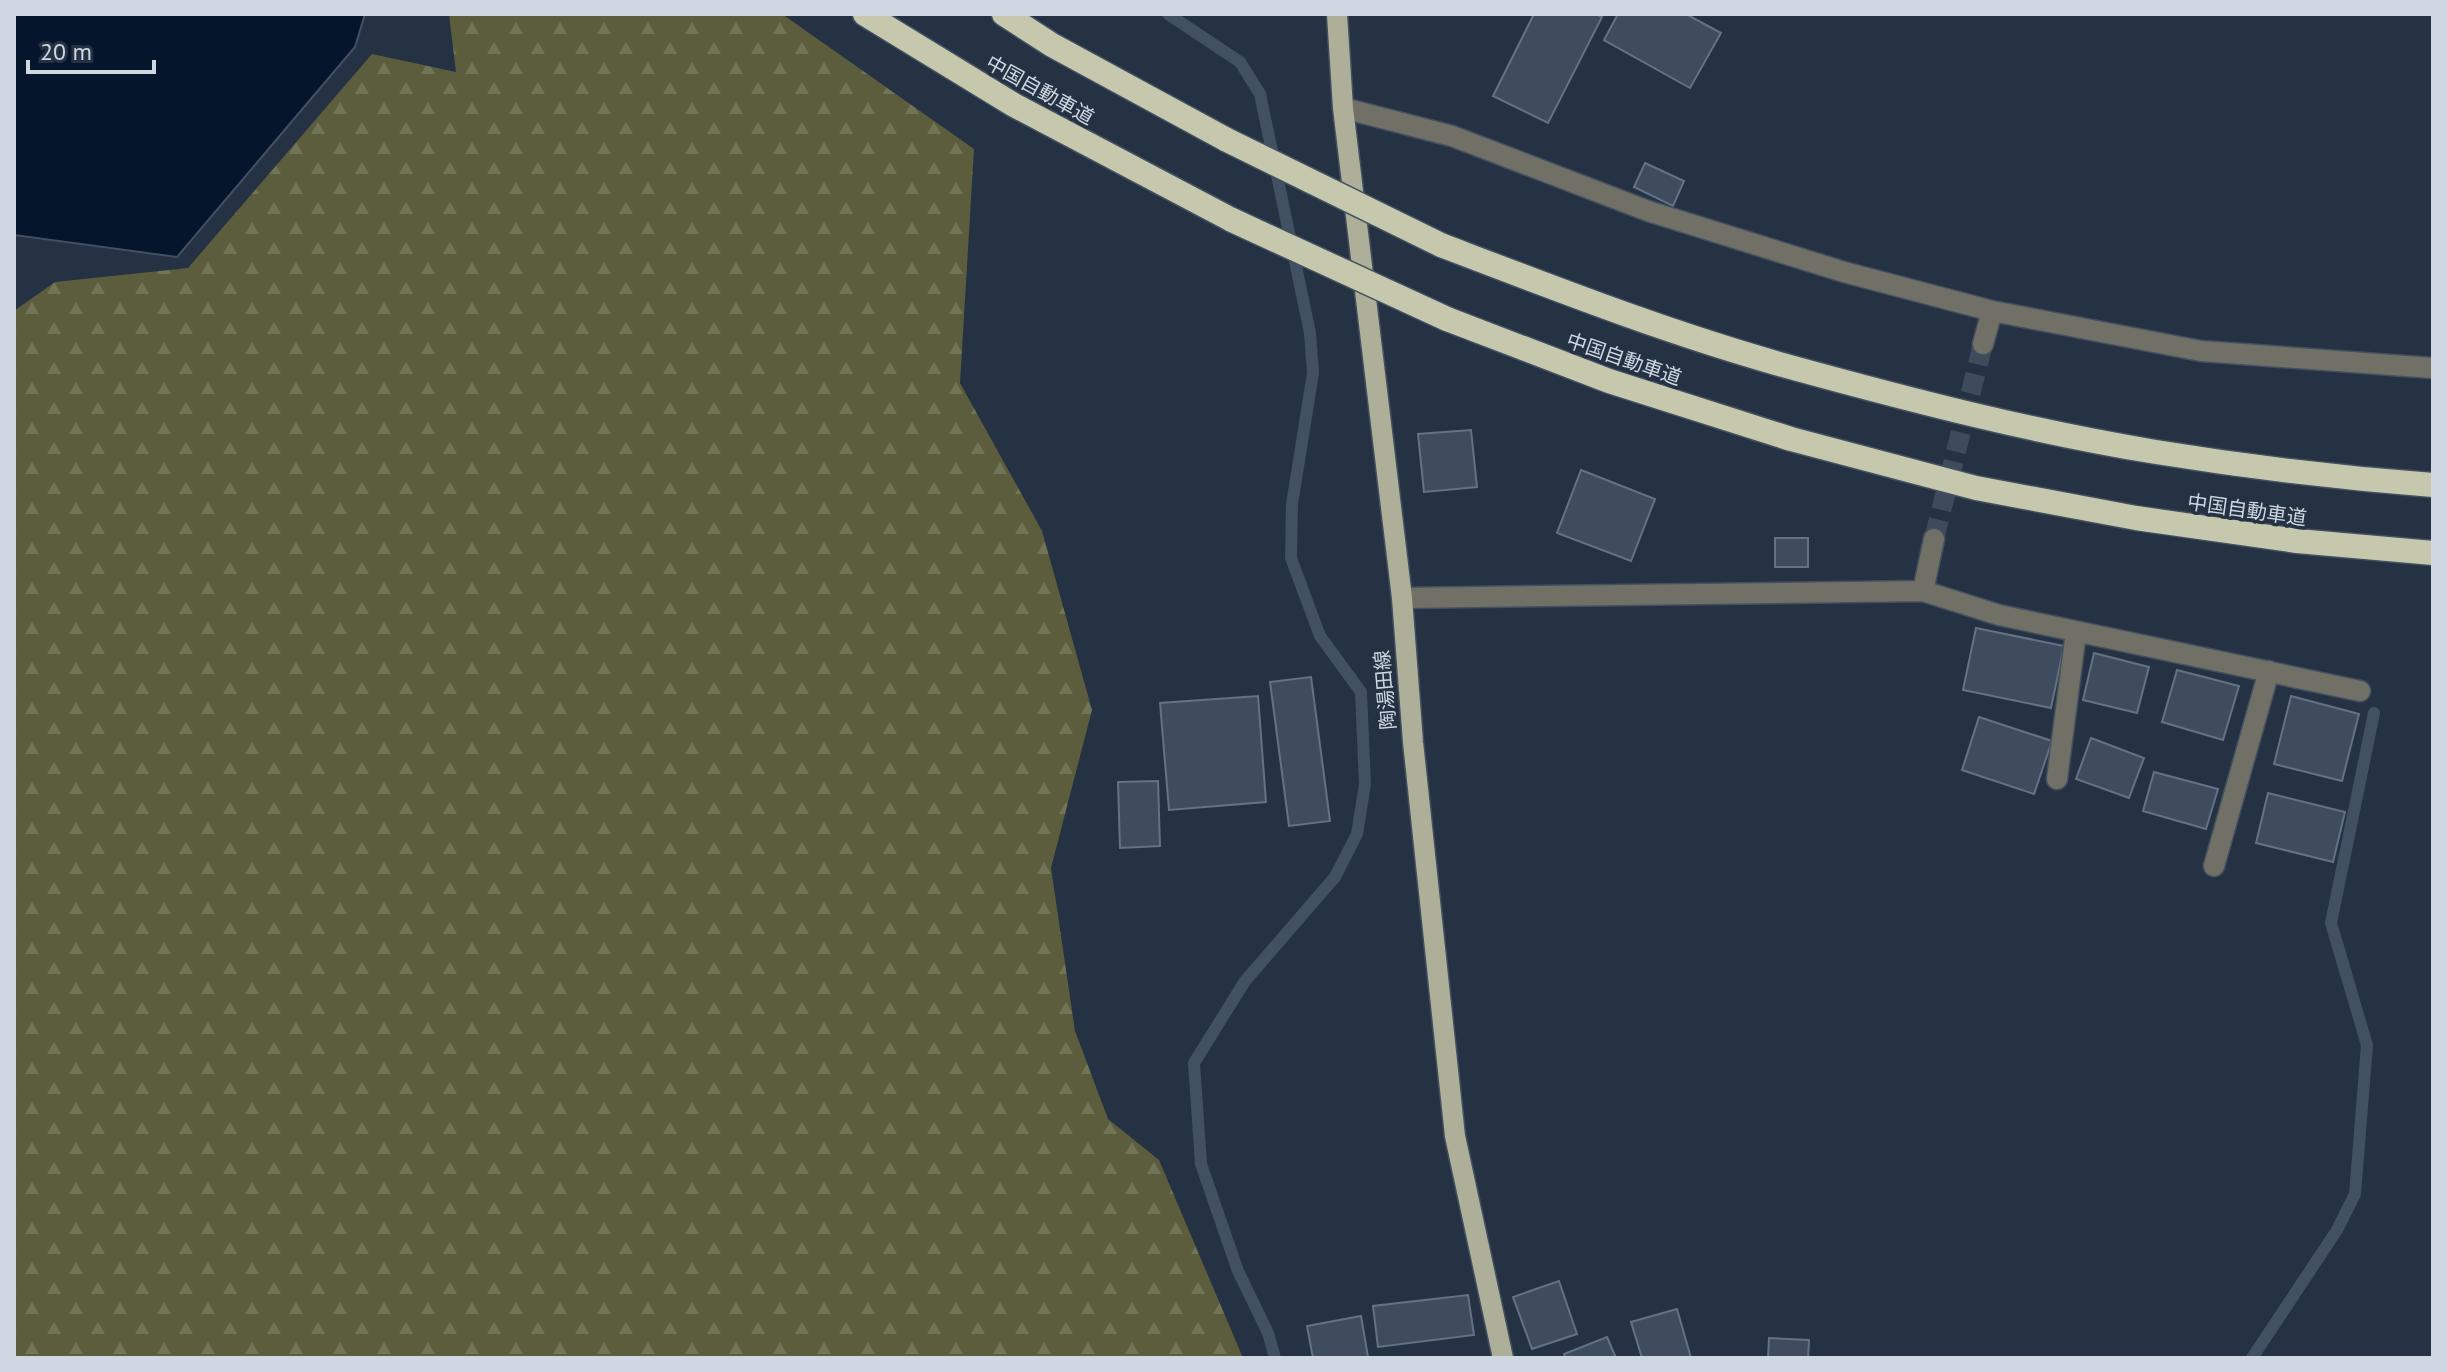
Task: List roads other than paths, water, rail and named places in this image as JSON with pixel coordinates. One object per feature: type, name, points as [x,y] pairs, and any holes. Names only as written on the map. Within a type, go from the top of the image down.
[{"type":"highway","name":"中国自動車道","points":[[865,14],[1014,105],[1232,220],[1447,319],[1609,381],[1791,439],[1976,488],[2136,518],[2282,539],[2433,553]]},
{"type":"highway","name":"中国自動車道","points":[[1004,14],[1052,45],[1227,140],[1441,245],[1618,313],[1774,362],[1986,417],[2156,452],[2348,478],[2433,485]]},
{"type":"main road","name":"陶湯田線","points":[[1337,14],[1343,108],[1402,598],[1413,742],[1455,1136],[1503,1358]]},
{"type":"street","points":[[1343,108],[1452,136],[1663,215],[1844,272],[1992,311],[2201,351],[2433,368]]},
{"type":"street","points":[[1983,344],[1992,311]]},
{"type":"street","points":[[1923,591],[1934,539]]},
{"type":"street","points":[[1402,598],[1923,591],[1999,615],[2360,691]]},
{"type":"street","points":[[2057,779],[2076,632]]},
{"type":"street","points":[[2214,866],[2269,671]]},
{"type":"water","points":[[14,14],[365,14],[355,47],[177,257],[14,235]]},
{"type":"waterway","points":[[1168,14],[1240,62],[1260,94],[1310,333],[1313,373],[1292,504],[1291,558],[1320,636],[1361,692],[1365,784],[1357,834],[1335,877],[1245,981],[1194,1063],[1201,1164],[1238,1271],[1268,1333],[1275,1358]]},
{"type":"waterway","points":[[2252,1358],[2337,1230],[2355,1194],[2367,1045],[2331,923],[2374,713]]},
{"type":"tunnel","points":[[1934,539],[1983,344]]}]
